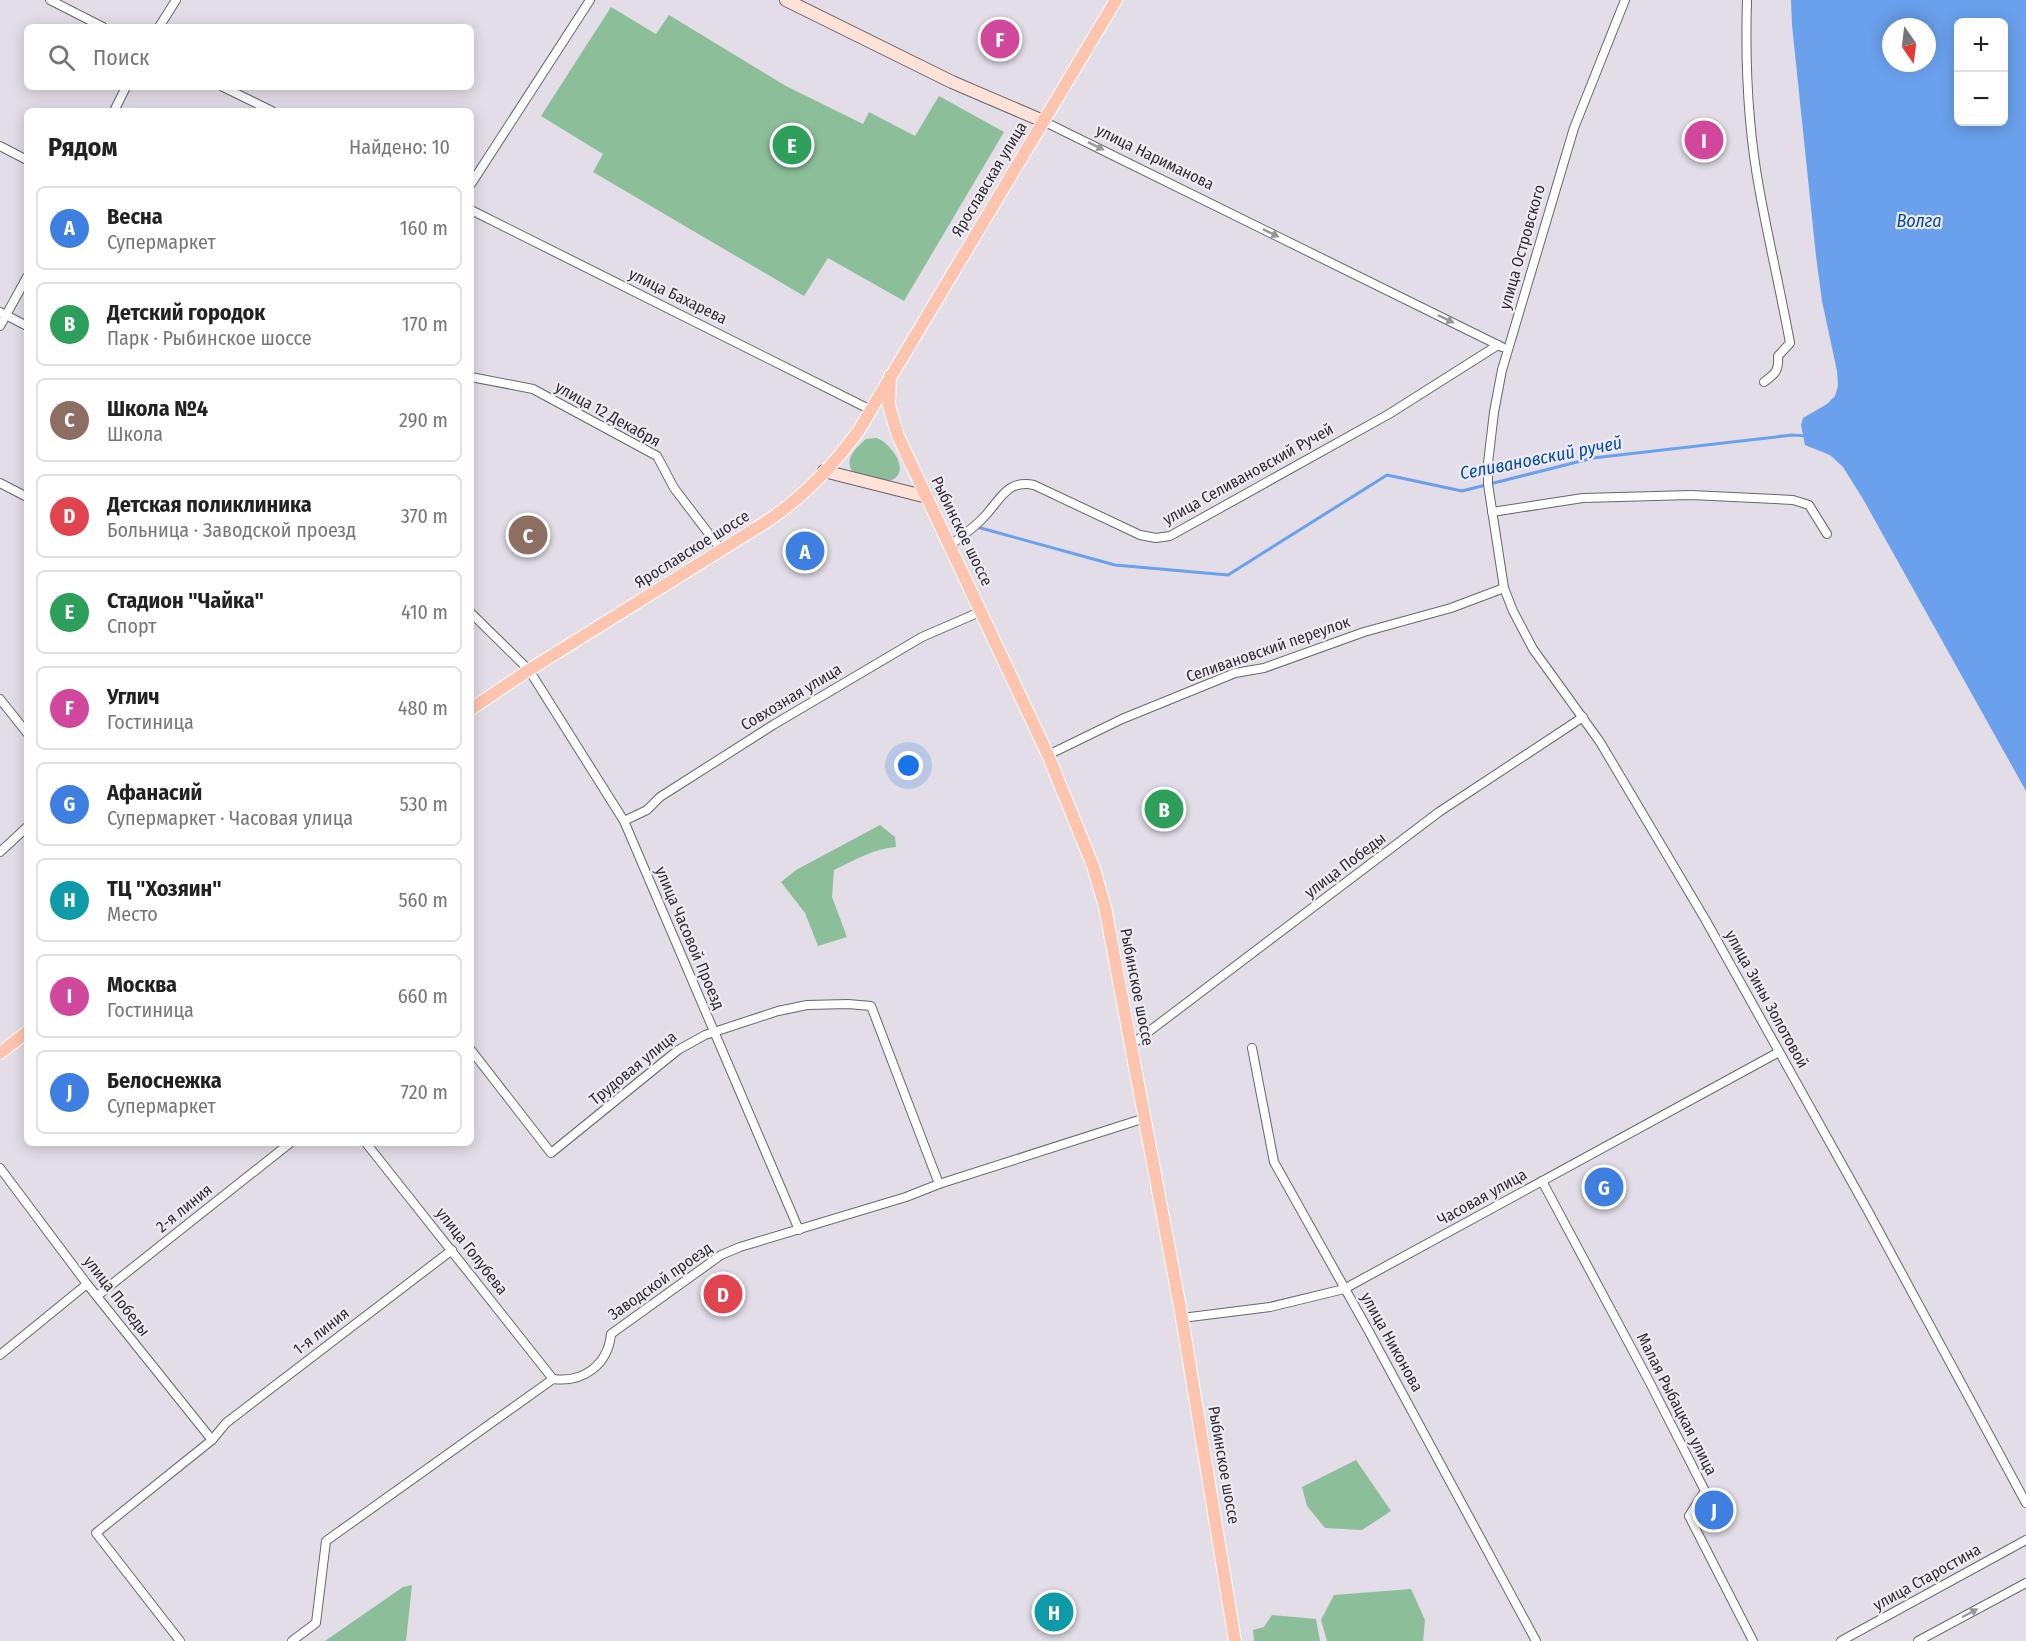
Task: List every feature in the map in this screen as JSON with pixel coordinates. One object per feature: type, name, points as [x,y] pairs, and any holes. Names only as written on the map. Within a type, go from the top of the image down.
[{"type":"main road","name":"улица Нариманова","points":[[786,0],[952,82],[1043,121]]},
{"type":"main road","name":"Ярославская улица","points":[[890,376],[1116,0]]},
{"type":"main road","name":"Ярославское шоссе","points":[[474,707],[784,510],[849,444],[890,376]]},
{"type":"main road","name":"Рыбинское шоссе","points":[[890,376],[889,406],[892,422],[1048,755],[1093,866],[1105,907],[1182,1318],[1235,1641]]},
{"type":"main road","points":[[824,471],[927,497]]},
{"type":"main road","points":[[2,1049],[24,1034]]},
{"type":"street","points":[[50,0],[97,24]]},
{"type":"street","points":[[161,24],[176,0]]},
{"type":"street","points":[[474,179],[590,0]]},
{"type":"street","name":"улица Островского","points":[[1492,512],[1488,484],[1491,439],[1494,412],[1508,350],[1574,128],[1625,0]]},
{"type":"street","points":[[1748,0],[1747,71],[1752,140],[1790,343],[1778,356],[1776,373],[1764,382]]},
{"type":"street","points":[[116,108],[124,90]]},
{"type":"street","points":[[229,90],[266,108]]},
{"type":"street","name":"улица Нариманова","points":[[1043,121],[1508,350]]},
{"type":"street","points":[[0,146],[24,158]]},
{"type":"street","name":"улица Бахарева","points":[[474,211],[871,410]]},
{"type":"street","points":[[0,326],[3,314],[24,282]]},
{"type":"street","points":[[3,314],[24,324]]},
{"type":"street","name":"улица Селивановский Ручей","points":[[951,545],[983,519],[1006,490],[1020,483],[1034,485],[1140,536],[1155,538],[1170,536],[1389,414],[1498,345]]},
{"type":"street","name":"улица 12 Декабря","points":[[474,378],[533,389],[657,456],[674,488],[722,551]]},
{"type":"street","points":[[0,483],[24,495]]},
{"type":"street","points":[[1492,512],[1583,498],[1691,495],[1793,500],[1809,505],[1827,534]]},
{"type":"street","name":"улица Зины Золотовой","points":[[1492,512],[1504,588],[1533,649],[1583,717],[1651,825],[1863,1201],[2026,1503]]},
{"type":"street","name":"Селивановский переулок","points":[[1048,755],[1122,719],[1235,673],[1263,668],[1364,632],[1451,608],[1504,588]]},
{"type":"street","name":"Совхозная улица","points":[[624,821],[647,810],[660,797],[763,731],[922,636],[982,611]]},
{"type":"street","name":"улица Часовой Проезд","points":[[474,616],[529,670],[624,821],[799,1230]]},
{"type":"street","points":[[0,699],[24,729]]},
{"type":"street","name":"улица Победы","points":[[1131,1045],[1439,812],[1583,717]]},
{"type":"street","points":[[0,852],[24,830]]},
{"type":"street","name":"Трудовая улица","points":[[474,1054],[551,1153],[691,1041],[714,1031],[778,1011],[807,1005],[871,1006],[939,1184]]},
{"type":"street","name":"улица Никонова","points":[[1252,1048],[1274,1162],[1368,1328],[1536,1641]]},
{"type":"street","name":"Часовая улица","points":[[1182,1318],[1270,1307],[1344,1289],[1779,1052]]},
{"type":"street","name":"Заводской проезд","points":[[292,1641],[316,1623],[326,1541],[553,1379],[566,1381],[576,1379],[595,1368],[607,1353],[611,1334],[712,1260],[740,1247],[906,1197],[939,1184],[1145,1118]]},
{"type":"street","name":"2-я линия","points":[[97,1296],[286,1146]]},
{"type":"street","name":"улица Голубева","points":[[368,1146],[553,1379]]},
{"type":"street","name":"улица Победы","points":[[0,1168],[87,1284],[212,1440]]},
{"type":"street","name":"Малая Рыбацкая улица","points":[[1542,1181],[1705,1491],[1689,1516],[1753,1641]]},
{"type":"street","name":"1-я линия","points":[[180,1641],[96,1533],[212,1440],[226,1423],[452,1250]]},
{"type":"street","points":[[0,1354],[87,1284]]},
{"type":"street","name":"улица Старостина","points":[[1842,1641],[2026,1540]]},
{"type":"street","points":[[1918,1641],[2026,1583]]},
{"type":"green space","points":[[611,7],[656,34],[669,15],[786,86],[863,124],[869,112],[915,136],[939,96],[1004,132],[904,301],[828,258],[804,296],[593,172],[603,154],[541,116]]},
{"type":"green space","points":[[877,438],[894,452],[900,466],[896,477],[889,481],[853,473],[851,468],[850,458],[855,450],[866,439]]},
{"type":"green space","points":[[880,825],[895,837],[896,847],[872,852],[834,870],[832,897],[847,937],[818,946],[805,913],[781,882],[796,870]]},
{"type":"green space","points":[[1356,1460],[1391,1511],[1362,1530],[1325,1528],[1307,1506],[1302,1487]]},
{"type":"green space","points":[[412,1585],[406,1641],[325,1641],[403,1587]]},
{"type":"green space","points":[[1411,1589],[1425,1620],[1423,1641],[1327,1641],[1321,1620],[1334,1595]]},
{"type":"green space","points":[[1272,1615],[1316,1619],[1320,1641],[1254,1641],[1253,1630],[1264,1627]]},
{"type":"water","name":"Волга","points":[[1791,0],[2026,0],[2026,791],[1843,467],[1830,455],[1805,445],[1801,425],[1803,418],[1827,404],[1835,396],[1838,386],[1816,256]]},
{"type":"waterway","name":"Селивановский ручей","points":[[977,527],[1115,565],[1228,575],[1387,475],[1462,491],[1593,458],[1792,435],[1807,436]]},
{"type":"place","name":"Углич","points":[[1000,39]]},
{"type":"place","name":"Москва","points":[[1704,140]]},
{"type":"place","name":"Стадион \"Чайка\"","points":[[792,145]]},
{"type":"place","name":"Школа №4","points":[[528,535]]},
{"type":"place","name":"Весна","points":[[805,551]]},
{"type":"place","name":"Детский городок","points":[[1164,809]]},
{"type":"place","name":"Афанасий","points":[[1604,1187]]},
{"type":"place","name":"Детская поликлиника","points":[[723,1294]]},
{"type":"place","name":"Белоснежка","points":[[1714,1510]]},
{"type":"place","name":"ТЦ \"Хозяин\"","points":[[1054,1612]]}]
